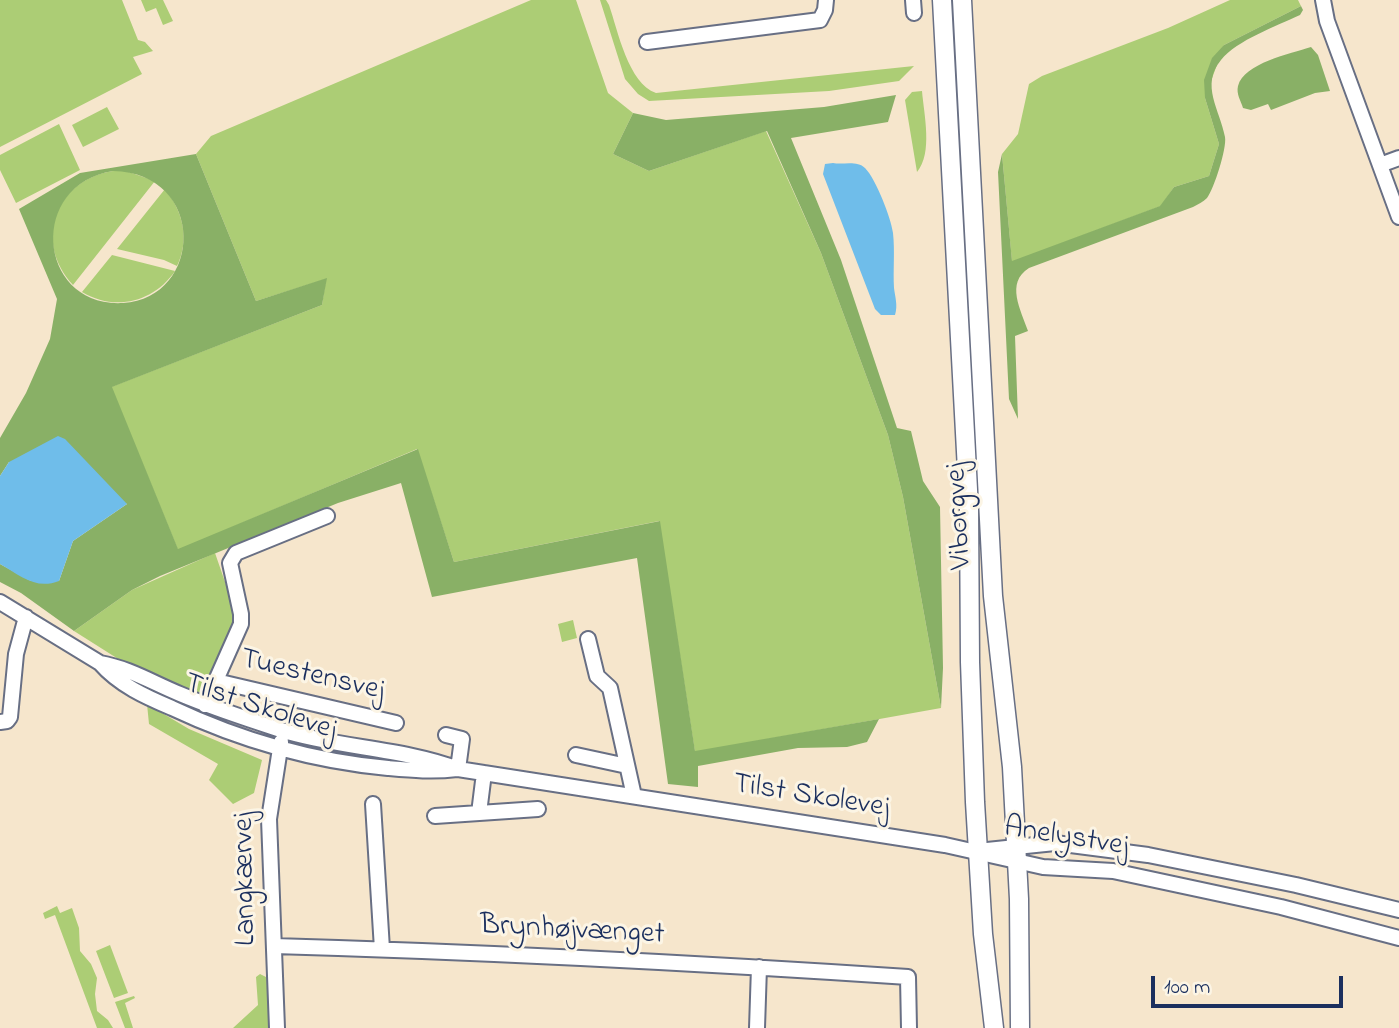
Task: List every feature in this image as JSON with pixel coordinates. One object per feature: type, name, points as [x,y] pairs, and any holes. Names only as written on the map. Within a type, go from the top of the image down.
[{"type":"main road","name":"Viborgvej","points":[[942,0],[968,494],[970,663],[978,851],[983,934],[994,1028]]},
{"type":"main road","name":"Viborgvej","points":[[962,0],[993,597],[1012,767],[1021,985],[1020,1028]]},
{"type":"street","points":[[647,42],[820,20],[826,0]]},
{"type":"street","points":[[1312,0],[1326,21]]},
{"type":"street","points":[[1323,0],[1326,21],[1399,217]]},
{"type":"street","points":[[1380,165],[1399,158]]},
{"type":"street","name":"Tuestensvej","points":[[205,705],[241,624],[230,563],[236,553],[327,516]]},
{"type":"street","name":"Tilst Skolevej","points":[[0,602],[100,663],[112,677],[206,724],[280,749],[341,764],[434,772],[458,769]]},
{"type":"street","points":[[0,722],[7,721],[10,717],[16,654],[26,617]]},
{"type":"street","points":[[588,639],[597,676],[610,688],[634,796]]},
{"type":"street","name":"Tilst Skolevej","points":[[100,663],[120,667],[205,705],[283,731],[349,746],[437,761],[458,769],[978,851]]},
{"type":"street","name":"Tuestensvej","points":[[216,681],[397,723]]},
{"type":"street","name":"Langkærvej","points":[[277,1028],[269,819],[283,731]]},
{"type":"street","points":[[446,735],[462,739],[458,769]]},
{"type":"street","points":[[576,755],[627,766]]},
{"type":"street","points":[[479,813],[484,773]]},
{"type":"street","points":[[373,804],[382,949]]},
{"type":"street","points":[[435,816],[538,809]]},
{"type":"street","name":"Anelystvej","points":[[978,851],[1016,853],[1055,843],[1148,855],[1399,909]]},
{"type":"street","name":"Anelystvej","points":[[1016,853],[1044,867],[1113,871],[1281,907],[1399,938]]},
{"type":"street","name":"Brynhøjvænget","points":[[274,946],[759,967],[908,977],[909,1028]]},
{"type":"street","points":[[757,1028],[759,967]]},
{"type":"green space","points":[[0,0],[122,0],[138,40],[145,42],[153,51],[133,57],[142,74],[0,147]]},
{"type":"green space","points":[[141,0],[163,0],[173,21],[163,25],[156,8],[146,12]]},
{"type":"green space","points":[[531,0],[576,0],[608,93],[633,113],[613,154],[649,171],[766,131],[821,253],[888,435],[903,497],[941,708],[695,752],[659,521],[454,562],[417,449],[178,550],[111,387],[322,305],[326,279],[256,301],[196,154],[211,136]]},
{"type":"green space","points":[[600,0],[606,0],[609,5],[631,68],[646,87],[656,93],[914,66],[899,81],[829,91],[649,101],[638,94],[625,79]]},
{"type":"green space","points":[[1230,0],[1298,0],[1301,6],[1224,45],[1205,98],[1219,144],[1209,176],[1174,187],[1161,206],[1012,262],[1002,154],[1018,134],[1029,84],[1042,76],[1168,28]]},
{"type":"green space","points":[[1301,6],[1303,10],[1300,15],[1237,46],[1215,69],[1212,79],[1213,98],[1225,142],[1219,168],[1207,198],[1193,207],[1029,268],[1022,274],[1016,289],[1028,331],[1015,336],[1018,419],[1009,399],[998,172],[1002,154],[1012,261],[1160,206],[1174,187],[1209,176],[1219,144],[1205,98],[1204,80],[1212,58],[1224,45]]},
{"type":"green space","points":[[1311,47],[1318,55],[1330,91],[1315,93],[1271,110],[1268,104],[1251,110],[1243,108],[1238,86],[1249,71],[1269,60]]},
{"type":"green space","points":[[922,91],[926,144],[925,155],[917,172],[905,100],[912,92]]},
{"type":"green space","points":[[896,95],[888,122],[791,138],[841,260],[897,428],[911,431],[923,481],[940,507],[943,668],[941,708],[903,497],[888,435],[821,253],[767,131],[649,171],[613,154],[633,113],[666,120],[824,107]]},
{"type":"green space","points":[[107,107],[119,129],[83,147],[72,125]]},
{"type":"green space","points":[[59,124],[80,170],[16,203],[0,170],[0,155]]},
{"type":"green space","points":[[196,154],[256,301],[327,278],[322,305],[112,387],[178,549],[418,449],[454,562],[660,521],[695,751],[879,719],[867,742],[847,747],[798,748],[698,766],[698,787],[668,784],[637,558],[432,597],[401,483],[338,503],[160,576],[132,590],[74,631],[21,593],[0,582],[0,564],[31,581],[59,581],[73,541],[127,504],[9,462],[0,476],[0,438],[26,393],[50,339],[57,299],[19,209],[80,173]],"holes":[[[113,171],[144,177],[166,192],[179,212],[184,236],[180,260],[169,281],[150,296],[123,303],[95,299],[73,286],[60,267],[54,244],[56,220],[66,198],[85,181]]]},
{"type":"green space","points":[[113,171],[126,171],[155,181],[73,285],[61,268],[54,250],[56,215],[64,199],[77,186],[93,177]]},
{"type":"green space","points":[[165,189],[183,226],[183,246],[177,266],[164,260],[117,249]]},
{"type":"green space","points":[[112,255],[175,271],[156,290],[133,301],[108,302],[82,292]]},
{"type":"green space","points":[[215,553],[233,605],[234,622],[201,695],[123,662],[74,631],[132,590]]},
{"type":"green space","points":[[573,620],[577,638],[562,642],[558,624]]},
{"type":"green space","points":[[147,704],[189,729],[262,760],[254,793],[233,804],[209,780],[218,764],[149,724]]},
{"type":"green space","points":[[57,906],[60,913],[72,908],[79,928],[80,951],[91,964],[97,978],[97,1011],[113,1028],[97,1028],[55,915],[45,919],[43,913]]},
{"type":"green space","points":[[110,945],[128,993],[114,998],[96,951]]},
{"type":"green space","points":[[260,974],[270,979],[272,1028],[233,1028],[258,1005],[256,977]]},
{"type":"green space","points":[[134,996],[135,998],[125,1003],[133,1028],[125,1028],[115,1002]]},
{"type":"water","points":[[854,163],[865,168],[882,199],[893,233],[895,315],[881,315],[875,309],[823,174],[825,164]]},
{"type":"water","points":[[58,436],[65,439],[127,504],[73,541],[59,581],[43,584],[29,580],[0,564],[0,476],[9,462]]}]
